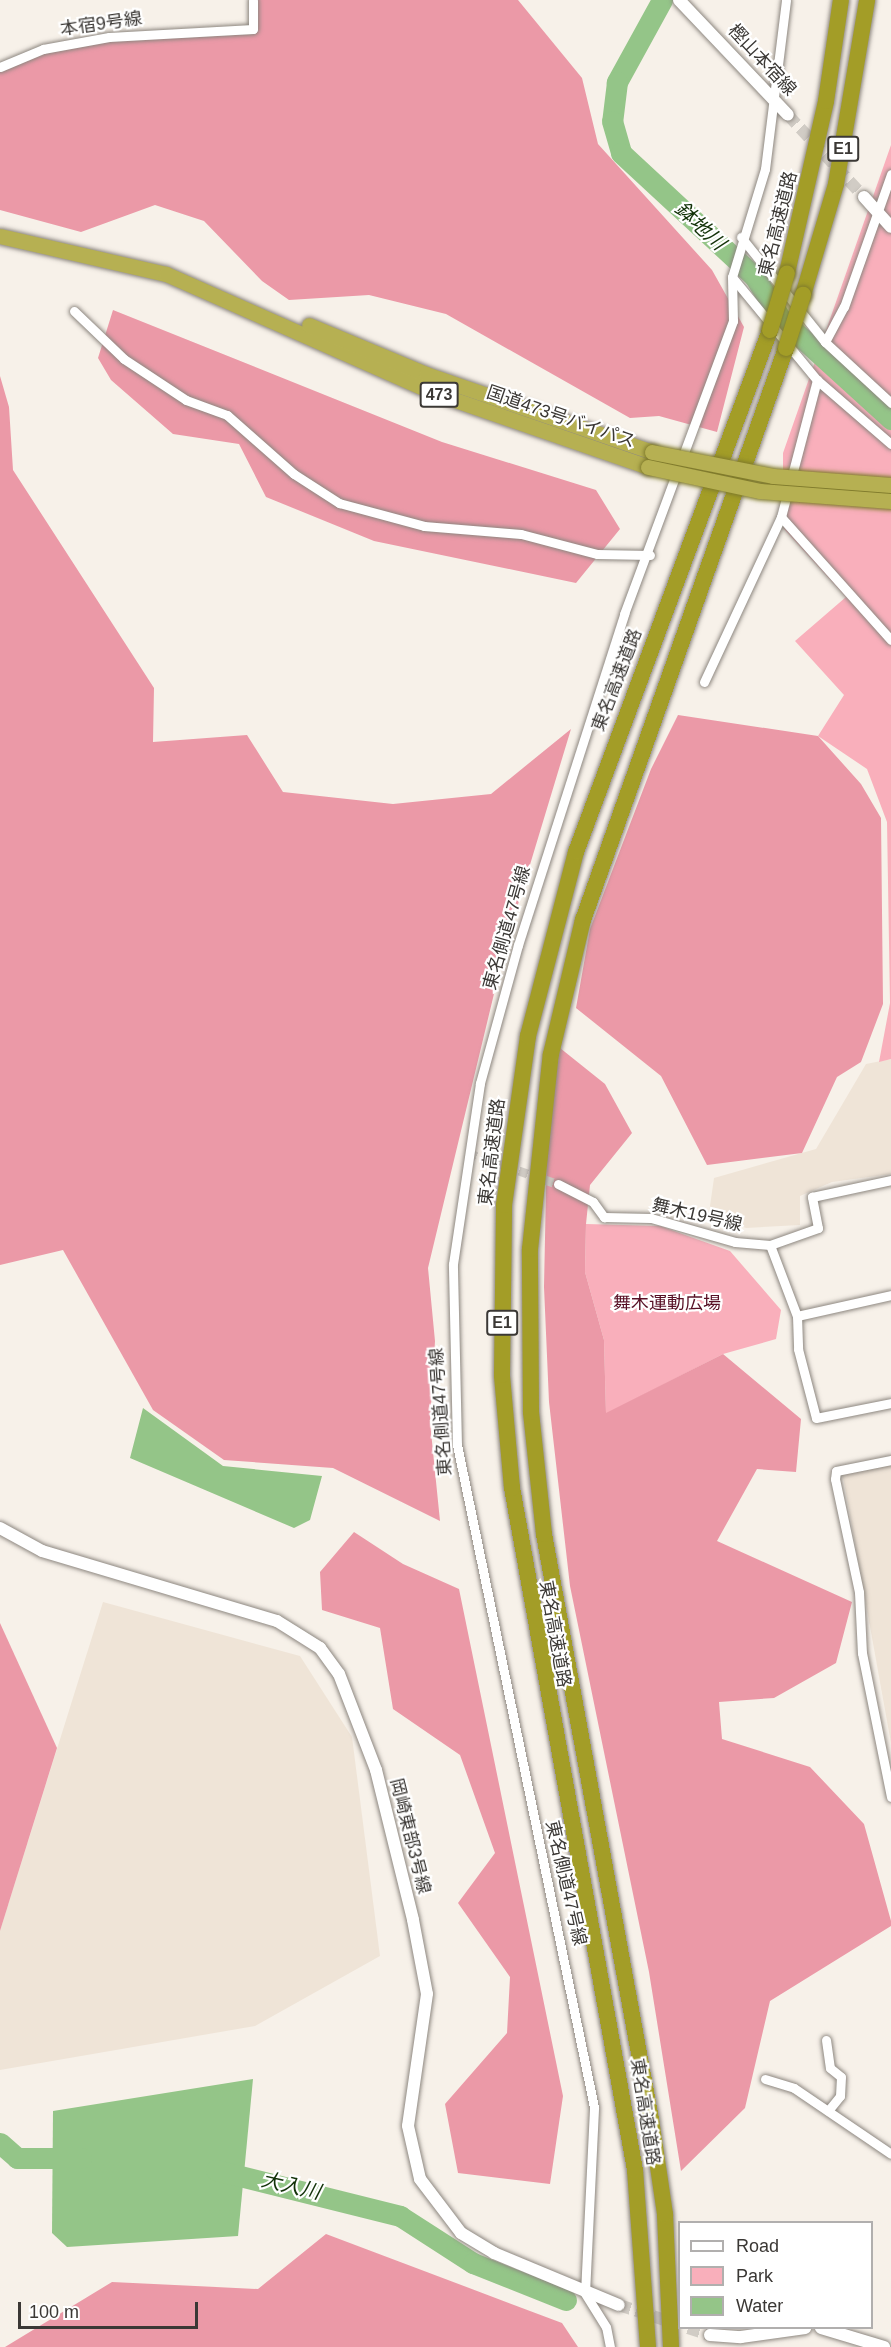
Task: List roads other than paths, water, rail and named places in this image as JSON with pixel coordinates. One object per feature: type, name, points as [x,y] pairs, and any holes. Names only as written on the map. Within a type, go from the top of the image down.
[{"type":"highway","name":"東名高速道路","points":[[648,2347],[635,2170],[512,1488],[502,1375],[504,1204],[528,1036],[576,852],[770,330],[787,273],[826,101],[841,0]]},
{"type":"highway","name":"東名高速道路","points":[[671,2347],[665,2214],[653,2130],[544,1534],[531,1412],[530,1250],[549,1065],[583,920],[803,295],[836,183],[867,0]]},
{"type":"highway","name":"国道473号バイパス","points":[[0,236],[166,274],[238,302],[432,392],[650,460],[760,491],[891,501]]},
{"type":"highway","name":"国道473号バイパス","points":[[650,460],[773,476],[891,485]]},
{"type":"street","name":"本宿9号線","points":[[0,67],[43,49],[109,36],[253,29],[253,0]]},
{"type":"street","name":"東名側道47号線","points":[[585,2293],[594,2108],[557,1909],[464,1494],[452,1380],[453,1264],[480,1083],[518,945],[577,753],[733,321],[732,277],[741,237],[765,169],[776,101],[786,0]]},
{"type":"street","name":"樫山本宿線","points":[[682,2],[788,115]]},
{"type":"street","points":[[825,342],[865,254],[891,174]]},
{"type":"street","points":[[864,197],[891,227]]},
{"type":"street","points":[[741,237],[825,342],[891,403]]},
{"type":"street","points":[[732,277],[817,380],[891,444]]},
{"type":"street","points":[[74,311],[124,359],[186,400],[227,415],[302,480],[339,502],[424,526],[521,534],[597,554],[650,555]]},
{"type":"street","points":[[704,682],[781,517],[817,380]]},
{"type":"street","points":[[781,517],[891,640]]},
{"type":"street","points":[[891,1180],[812,1197],[818,1228],[770,1245],[797,1316],[798,1349],[816,1418],[891,1403]]},
{"type":"street","name":"舞木19号線","points":[[558,1184],[593,1202],[604,1217],[651,1218],[735,1242],[770,1245]]},
{"type":"street","points":[[797,1316],[891,1295]]},
{"type":"street","points":[[891,1460],[837,1471],[835,1479],[860,1592],[862,1653],[891,1797]]},
{"type":"street","name":"岡崎東部3号線","points":[[0,1528],[42,1551],[277,1621],[320,1648],[339,1674],[376,1770],[415,1931],[427,1994],[426,2026],[408,2126],[420,2179],[461,2233],[585,2293],[619,2305]]},
{"type":"street","points":[[826,2040],[830,2068],[841,2077],[840,2096],[828,2111]]},
{"type":"street","points":[[765,2079],[794,2088],[891,2154]]},
{"type":"street","points":[[585,2293],[606,2327],[610,2347]]},
{"type":"street","points":[[710,2335],[741,2337],[798,2329]]},
{"type":"street","points":[[824,2329],[884,2347]]},
{"type":"water","points":[[143,1408],[223,1466],[322,1476],[310,1520],[294,1528],[130,1458]]},
{"type":"water","points":[[253,2079],[238,2236],[67,2247],[52,2233],[53,2111]]},
{"type":"waterway","name":"鉢地川","points":[[662,0],[617,82],[612,121],[621,153],[754,276],[781,319],[891,419]]},
{"type":"waterway","name":"大入川","points":[[0,2143],[17,2158],[81,2158]]},
{"type":"waterway","name":"大入川","points":[[216,2170],[400,2216],[473,2263],[566,2300]]},
{"type":"tunnel","points":[[788,115],[864,197]]},
{"type":"tunnel","points":[[468,1153],[558,1184]]},
{"type":"tunnel","points":[[619,2305],[678,2324]]},
{"type":"tunnel","points":[[691,2329],[710,2335]]},
{"type":"park label","name":"舞木運動広場","points":[[667,1303]]}]
